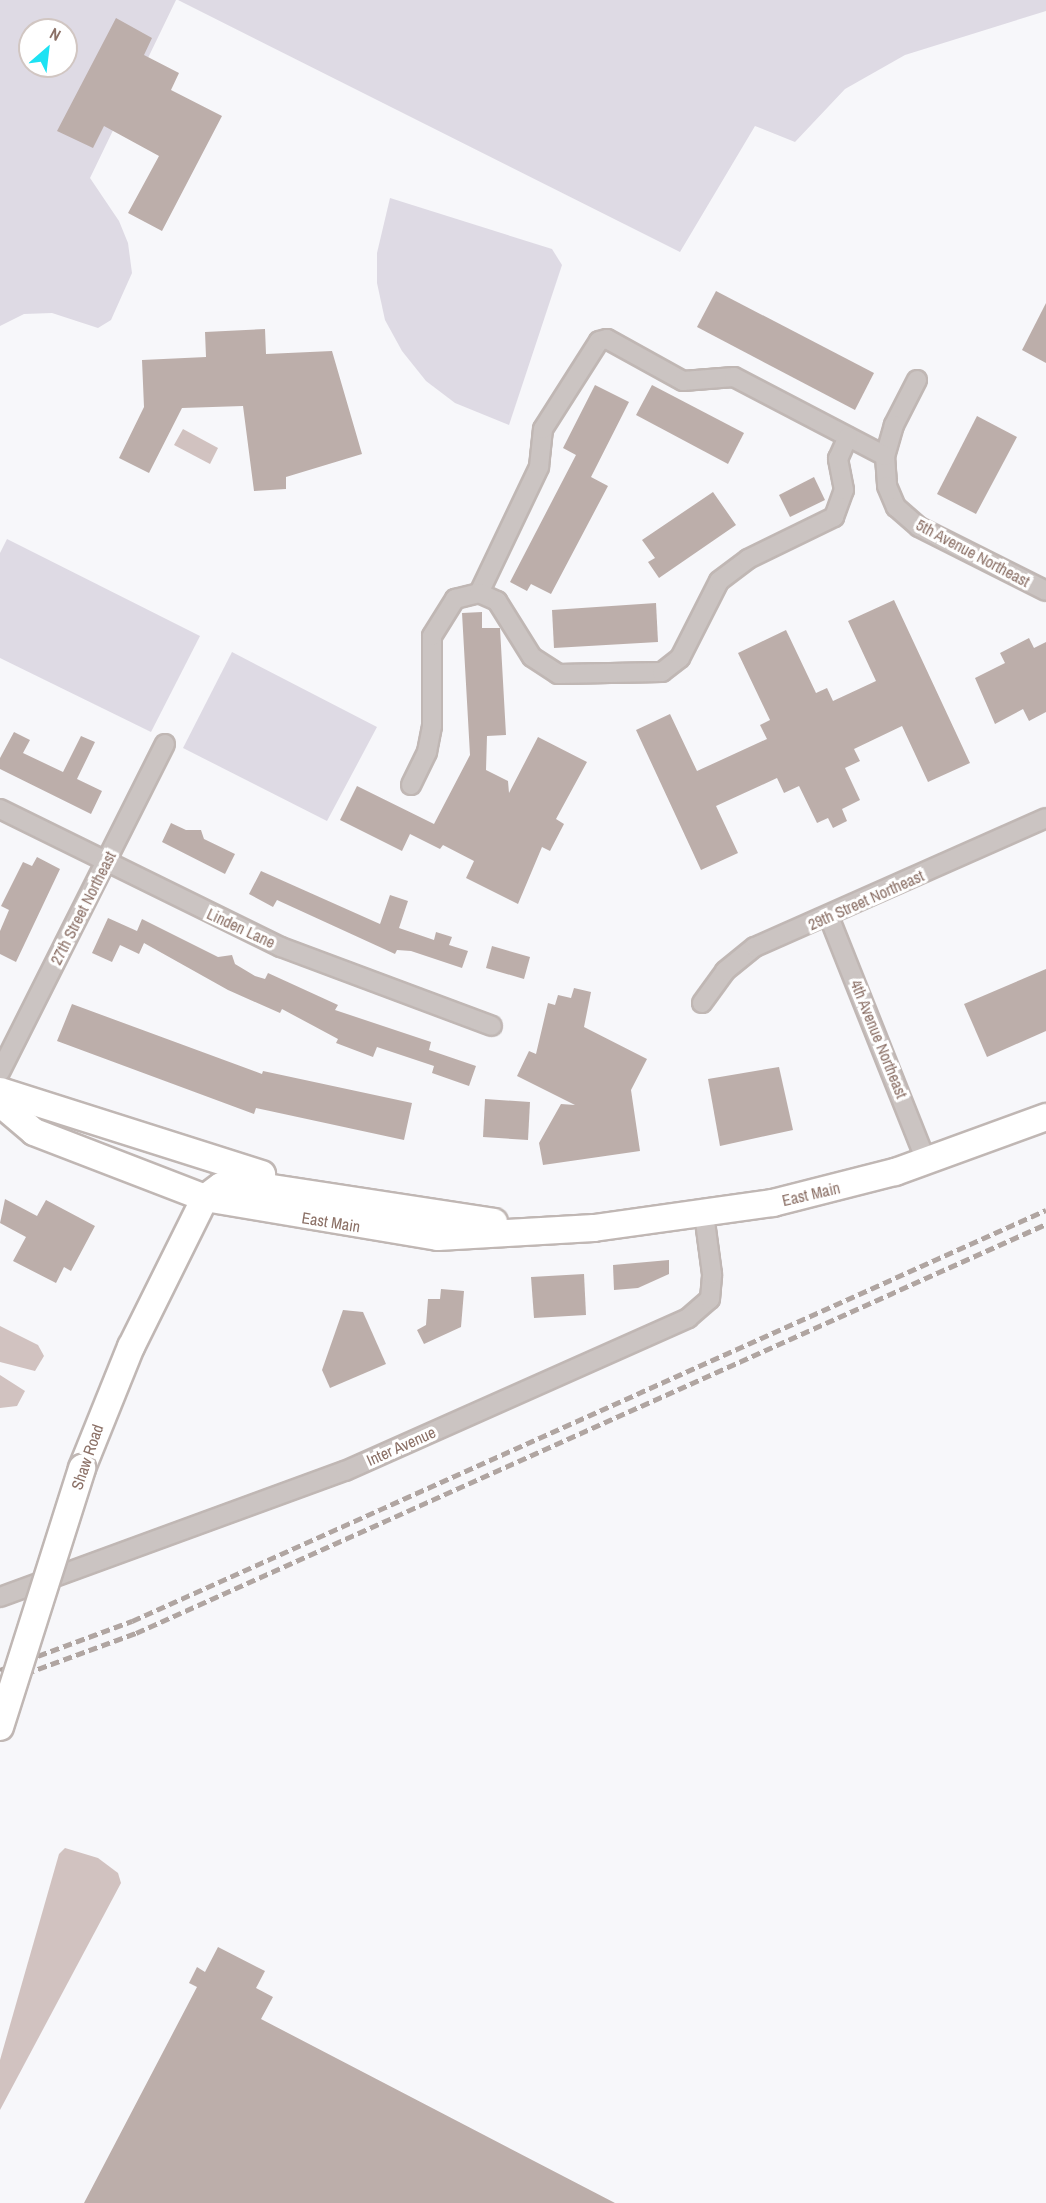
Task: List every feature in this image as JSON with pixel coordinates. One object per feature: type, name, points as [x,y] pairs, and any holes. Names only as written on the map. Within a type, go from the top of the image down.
[{"type":"main road","name":"East Main","points":[[0,1091],[173,1149],[395,1209]]},
{"type":"main road","name":"East Main","points":[[0,1103],[34,1132],[205,1198],[407,1234],[567,1230],[704,1214],[826,1192],[926,1161],[1046,1117]]},
{"type":"main road","name":"East Main","points":[[71,1114],[181,1170],[205,1198]]},
{"type":"main road","name":"East Main","points":[[205,1198],[233,1182],[395,1209],[567,1230]]},
{"type":"main road","name":"Shaw Road","points":[[0,1727],[82,1468],[110,1394],[205,1198]]},
{"type":"street","points":[[479,593],[539,467],[543,429],[599,341],[607,339],[683,381],[734,377],[885,456]]},
{"type":"street","name":"5th Avenue Northeast","points":[[917,380],[894,425],[885,456],[887,486],[903,514],[1046,591]]},
{"type":"street","points":[[411,785],[427,752],[432,726],[434,629],[455,599],[479,593],[508,613],[532,657],[548,671],[575,677],[662,672],[680,658],[719,581],[748,559],[834,517],[844,490],[838,459],[848,437]]},
{"type":"street","name":"27th Street Northeast","points":[[0,1072],[165,744]]},
{"type":"street","name":"Linden Lane","points":[[0,809],[105,863],[281,947],[492,1026]]},
{"type":"street","name":"29th Street Northeast","points":[[702,1003],[745,953],[1046,818]]},
{"type":"street","name":"4th Avenue Northeast","points":[[829,917],[926,1161]]},
{"type":"street","name":"Inter Avenue","points":[[0,1597],[345,1471],[688,1318],[710,1299],[712,1274],[704,1214]]},
{"type":"shaded area","points":[[0,0],[176,0],[90,178],[119,221],[128,243],[132,273],[111,320],[98,328],[52,313],[24,314],[0,326]]},
{"type":"shaded area","points":[[178,0],[1046,0],[1046,11],[905,55],[845,89],[795,142],[755,126],[680,252]]},
{"type":"shaded area","points":[[390,198],[552,249],[562,265],[509,425],[455,403],[426,381],[402,351],[385,320],[377,283],[377,253]]},
{"type":"shaded area","points":[[183,429],[218,448],[210,464],[174,445]]},
{"type":"shaded area","points":[[7,539],[200,636],[151,732],[0,658],[0,553]]},
{"type":"shaded area","points":[[232,652],[377,727],[327,821],[183,748]]},
{"type":"shaded area","points":[[0,1326],[38,1345],[44,1356],[35,1371],[0,1362]]},
{"type":"shaded area","points":[[0,1375],[25,1391],[17,1406],[0,1408]]},
{"type":"shaded area","points":[[65,1848],[98,1858],[118,1873],[121,1883],[0,2110],[0,2060],[59,1854]]},
{"type":"building","points":[[116,18],[152,38],[144,55],[179,73],[171,90],[222,116],[162,231],[128,213],[159,156],[104,126],[93,148],[57,131]]},
{"type":"building","points":[[716,291],[874,373],[855,410],[697,327]]},
{"type":"building","points":[[1046,303],[1046,363],[1022,350]]},
{"type":"building","points":[[265,329],[266,354],[332,351],[362,454],[286,477],[286,489],[254,491],[243,406],[182,408],[149,473],[119,458],[144,407],[142,360],[206,357],[205,332]]},
{"type":"building","points":[[595,385],[629,402],[591,477],[608,486],[551,594],[531,584],[527,591],[510,582],[576,455],[563,448]]},
{"type":"building","points":[[652,385],[744,433],[728,464],[636,415]]},
{"type":"building","points":[[977,416],[1017,437],[976,514],[937,494]]},
{"type":"building","points":[[814,477],[825,500],[790,517],[779,495]]},
{"type":"building","points":[[713,492],[736,525],[659,578],[648,562],[655,558],[642,540]]},
{"type":"building","points":[[894,600],[970,763],[928,782],[902,726],[854,749],[860,761],[845,768],[860,800],[842,809],[847,821],[833,828],[828,818],[817,823],[799,786],[784,793],[777,778],[716,806],[738,853],[701,870],[636,730],[670,714],[697,771],[767,739],[760,725],[770,720],[738,653],[786,630],[816,693],[827,688],[833,701],[876,681],[848,621]]},
{"type":"building","points":[[656,603],[658,642],[554,648],[552,610]]},
{"type":"building","points":[[482,612],[482,628],[500,628],[506,735],[487,736],[486,770],[508,781],[509,793],[538,737],[587,762],[556,819],[564,824],[550,851],[542,847],[518,904],[466,878],[474,861],[443,845],[440,849],[410,834],[402,851],[340,820],[357,786],[434,824],[470,755],[462,613]]},
{"type":"building","points":[[1029,638],[1034,648],[1046,642],[1046,712],[1029,721],[1023,709],[995,724],[975,678],[1005,663],[1000,653]]},
{"type":"building","points":[[14,732],[30,740],[23,753],[63,772],[81,736],[95,742],[77,779],[102,791],[91,814],[0,769],[0,758]]},
{"type":"building","points":[[171,823],[186,830],[201,830],[204,839],[235,854],[225,874],[162,842]]},
{"type":"building","points":[[37,857],[60,869],[16,962],[0,954],[0,931],[9,910],[1,906],[23,862],[32,866]]},
{"type":"building","points":[[261,871],[380,924],[390,895],[408,901],[399,928],[434,940],[436,932],[452,937],[449,945],[468,951],[462,968],[411,951],[397,950],[395,954],[277,900],[273,907],[249,894]]},
{"type":"building","points":[[108,918],[137,931],[142,919],[218,957],[232,955],[235,964],[255,976],[265,979],[268,973],[338,1005],[335,1010],[431,1042],[429,1050],[476,1066],[469,1086],[432,1073],[434,1066],[377,1047],[373,1057],[336,1043],[338,1039],[282,1009],[280,1013],[228,990],[144,943],[139,954],[120,945],[112,962],[92,953]]},
{"type":"building","points":[[492,946],[530,957],[524,979],[486,968]]},
{"type":"building","points":[[1046,969],[1046,1031],[987,1057],[964,1004]]},
{"type":"building","points":[[574,988],[591,992],[584,1027],[647,1059],[631,1090],[640,1151],[543,1165],[539,1143],[561,1104],[575,1105],[517,1076],[529,1051],[536,1054],[548,1003],[555,1005],[558,995],[571,998]]},
{"type":"building","points":[[72,1004],[262,1074],[263,1071],[412,1103],[404,1140],[256,1108],[254,1114],[57,1041]]},
{"type":"building","points":[[779,1067],[793,1130],[720,1146],[708,1079]]},
{"type":"building","points":[[485,1099],[530,1102],[528,1140],[483,1137]]},
{"type":"building","points":[[5,1199],[37,1216],[46,1200],[95,1226],[71,1271],[64,1267],[56,1283],[13,1261],[26,1237],[0,1223]]},
{"type":"building","points":[[669,1260],[669,1274],[638,1288],[614,1290],[613,1265]]},
{"type":"building","points":[[584,1274],[586,1315],[534,1318],[531,1277]]},
{"type":"building","points":[[441,1289],[464,1291],[461,1327],[424,1344],[417,1330],[426,1325],[428,1299],[440,1299]]},
{"type":"building","points":[[343,1310],[363,1312],[386,1364],[330,1388],[322,1370]]},
{"type":"building","points":[[218,1947],[265,1971],[256,1988],[273,1997],[261,2019],[615,2203],[84,2203],[197,1987],[189,1983],[197,1967],[205,1972]]},
{"type":"railway","points":[[0,1670],[132,1621],[1046,1210]]},
{"type":"railway","points":[[0,1683],[136,1633],[1046,1224]]}]
